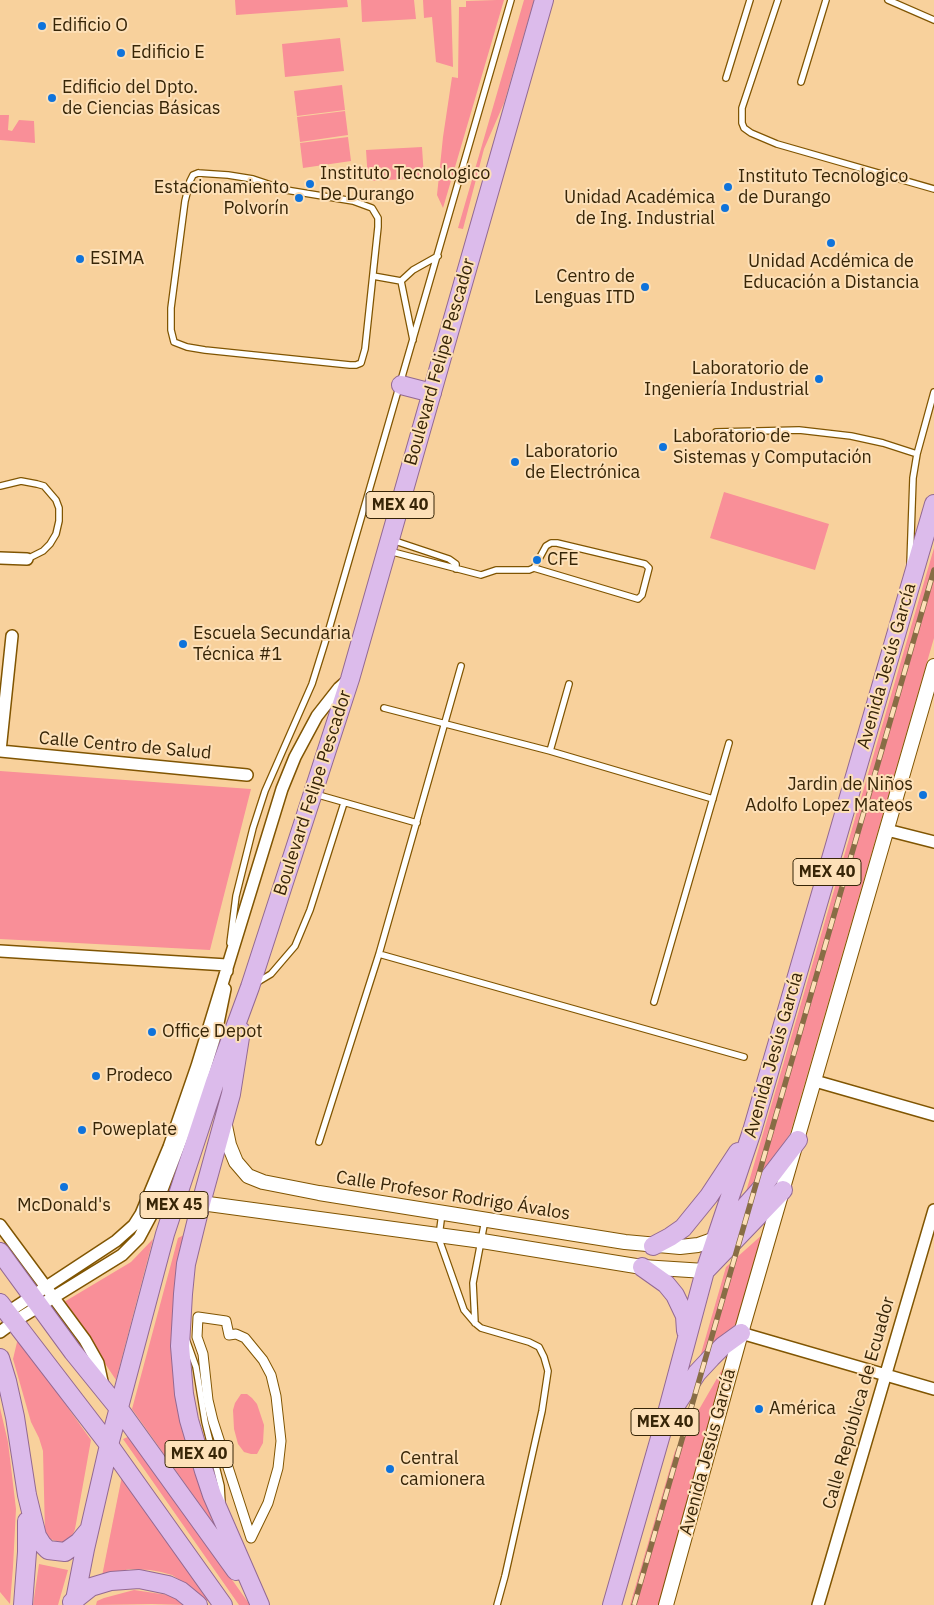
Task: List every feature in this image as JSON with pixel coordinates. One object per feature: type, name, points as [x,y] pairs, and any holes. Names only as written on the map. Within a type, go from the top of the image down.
[{"type":"main road","name":"Boulevard Felipe Pescador","points":[[120,1410],[165,1234],[215,1082],[250,987],[350,679],[544,0]]},
{"type":"main road","points":[[400,385],[432,393]]},
{"type":"main road","name":"Avenida Jesús García","points":[[612,1605],[664,1424],[705,1271],[752,1131],[934,504]]},
{"type":"main road","name":"MEX 40","points":[[244,1005],[237,1063],[224,1121],[186,1264],[180,1329],[184,1394],[189,1420],[210,1487],[260,1605]]},
{"type":"main road","points":[[654,1246],[670,1238],[683,1228],[698,1211],[752,1131]]},
{"type":"main road","points":[[715,1239],[759,1192],[798,1140]]},
{"type":"main road","points":[[705,1271],[783,1190]]},
{"type":"main road","points":[[165,1234],[201,1203]]},
{"type":"main road","name":"MEX 40","points":[[0,1252],[43,1297],[104,1390],[260,1605]]},
{"type":"main road","points":[[642,1267],[666,1284],[675,1295],[685,1316],[687,1327],[686,1344]]},
{"type":"main road","points":[[8,1312],[109,1444],[223,1605]]},
{"type":"main road","points":[[664,1424],[697,1373],[723,1346],[741,1333]]},
{"type":"main road","points":[[0,1358],[8,1381],[27,1495],[37,1536],[48,1550],[64,1552],[79,1542],[90,1529]]},
{"type":"main road","name":"MEX 45","points":[[73,1602],[109,1444],[120,1410]]},
{"type":"main road","points":[[23,1605],[27,1552],[27,1495]]},
{"type":"main road","points":[[73,1602],[91,1587],[111,1581],[140,1579],[154,1581],[175,1588],[198,1605]]},
{"type":"street","points":[[0,558],[27,559]]},
{"type":"street","points":[[0,751],[12,636]]},
{"type":"street","name":"Avenida Jesús García","points":[[666,1605],[741,1333],[934,666]]},
{"type":"street","points":[[0,1332],[8,1312],[43,1297],[122,1255],[132,1247],[146,1226],[155,1208],[189,1119],[209,1058],[224,998],[227,965],[243,920],[272,820],[295,757],[321,711],[339,688],[350,679]]},
{"type":"street","name":"Calle Centro de Salud","points":[[0,751],[247,775]]},
{"type":"street","points":[[887,830],[934,842]]},
{"type":"street","points":[[0,951],[227,965]]},
{"type":"street","points":[[815,1081],[934,1115]]},
{"type":"street","name":"Calle Profesor Rodrigo Ávalos","points":[[224,1121],[229,1145],[236,1162],[248,1176],[282,1187],[654,1246],[698,1245],[715,1239]]},
{"type":"street","points":[[201,1203],[482,1241],[642,1267],[705,1271]]},
{"type":"street","name":"Calle República de Ecuador","points":[[818,1605],[934,1210]]},
{"type":"street","points":[[0,1225],[43,1297]]},
{"type":"street","points":[[198,1317],[226,1321],[229,1335],[236,1334],[245,1338],[263,1360],[271,1375],[276,1396],[281,1441],[278,1468],[268,1503],[251,1538],[208,1400],[203,1354],[197,1337],[198,1317]]},
{"type":"street","points":[[741,1333],[934,1389]]},
{"type":"lane","name":"Boulevard Felipe Pescador","points":[[227,965],[236,896],[253,828],[265,791],[312,684],[511,0]]},
{"type":"lane","points":[[726,78],[750,0]]},
{"type":"lane","points":[[778,0],[742,108],[744,128],[777,144],[934,188]]},
{"type":"lane","points":[[801,82],[826,0]]},
{"type":"lane","points":[[888,0],[934,20]]},
{"type":"lane","points":[[205,172],[253,179],[286,190],[353,201],[372,208],[378,218],[373,276],[365,349],[361,363],[356,365],[204,350],[174,342],[172,336],[171,308],[185,201],[190,181],[193,176],[198,174],[205,172]]},
{"type":"lane","points":[[401,281],[413,270],[438,256]]},
{"type":"lane","points":[[373,276],[401,281]]},
{"type":"lane","points":[[401,281],[413,341]]},
{"type":"lane","points":[[911,582],[910,539],[913,478],[916,454],[934,392]]},
{"type":"lane","points":[[716,432],[800,430],[850,436],[883,443],[916,454]]},
{"type":"lane","points":[[0,486],[21,482],[44,486],[56,500],[59,508],[56,534],[50,544],[43,551],[27,559]]},
{"type":"lane","points":[[388,544],[456,569],[481,576],[496,570],[529,570],[534,568],[638,599],[642,595],[649,568],[644,564],[557,543],[551,543],[546,546],[534,568]]},
{"type":"lane","points":[[388,544],[449,559],[456,564],[456,569]]},
{"type":"lane","points":[[319,1142],[379,954],[461,666]]},
{"type":"lane","points":[[550,751],[569,684]]},
{"type":"lane","points":[[384,708],[550,751],[713,799]]},
{"type":"lane","points":[[654,1002],[729,744]]},
{"type":"lane","points":[[313,794],[417,823]]},
{"type":"lane","points":[[250,987],[271,974],[285,960],[295,946],[310,910],[344,803]]},
{"type":"lane","points":[[379,954],[744,1057]]},
{"type":"lane","points":[[442,1213],[439,1236],[464,1310],[475,1323],[489,1331],[529,1342],[539,1347],[548,1371],[542,1411],[497,1605]]},
{"type":"lane","points":[[475,1323],[474,1283],[485,1220]]},
{"type":"shaded area","points":[[235,0],[347,0],[348,7],[236,15]]},
{"type":"shaded area","points":[[361,0],[414,0],[416,19],[362,22]]},
{"type":"shaded area","points":[[423,0],[451,0],[453,67],[436,62],[432,17],[424,18]]},
{"type":"shaded area","points":[[504,0],[443,208],[437,195],[452,77],[458,78],[459,7],[466,7],[466,1]]},
{"type":"shaded area","points":[[524,0],[534,0],[504,103],[484,149],[463,229],[458,228]]},
{"type":"shaded area","points":[[340,38],[344,71],[285,77],[282,44]]},
{"type":"shaded area","points":[[342,85],[345,110],[297,116],[294,91]]},
{"type":"shaded area","points":[[345,111],[348,135],[300,142],[297,117]]},
{"type":"shaded area","points":[[0,115],[9,115],[8,130],[12,131],[19,120],[34,121],[35,143],[0,140]]},
{"type":"shaded area","points":[[348,137],[351,161],[303,168],[300,143]]},
{"type":"shaded area","points":[[422,147],[424,178],[368,181],[366,150]]},
{"type":"shaded area","points":[[724,492],[829,524],[815,570],[710,538]]},
{"type":"shaded area","points":[[934,548],[934,638],[790,1134],[743,1202]]},
{"type":"shaded area","points":[[0,771],[251,789],[210,950],[0,939]]},
{"type":"shaded area","points":[[186,1234],[174,1357],[179,1414],[213,1523],[132,1409],[178,1238]]},
{"type":"shaded area","points":[[763,1234],[756,1275],[735,1325],[698,1364],[726,1267]]},
{"type":"shaded area","points":[[153,1239],[116,1380],[64,1302],[131,1262]]},
{"type":"shaded area","points":[[18,1338],[91,1440],[75,1529],[71,1539],[63,1543],[50,1539],[45,1533],[43,1451],[31,1422],[13,1359]]},
{"type":"shaded area","points":[[734,1349],[662,1605],[630,1605],[675,1451]]},
{"type":"shaded area","points":[[241,1394],[247,1394],[257,1404],[264,1425],[263,1443],[257,1454],[244,1452],[238,1444],[234,1429],[233,1410]]},
{"type":"shaded area","points":[[0,1408],[8,1442],[16,1509],[10,1604],[0,1592]]},
{"type":"shaded area","points":[[130,1436],[250,1605],[239,1605],[123,1439]]},
{"type":"shaded area","points":[[122,1476],[210,1603],[172,1575],[161,1572],[129,1569],[102,1576]]},
{"type":"shaded area","points":[[39,1564],[68,1570],[58,1605],[33,1605]]},
{"type":"shaded area","points":[[134,1590],[168,1595],[188,1605],[96,1605],[97,1601],[104,1598]]},
{"type":"railway","points":[[634,1605],[934,570]]},
{"type":"place","name":"Edificio O","points":[[42,26]]},
{"type":"place","name":"Edificio E","points":[[121,53]]},
{"type":"place","name":"Edificio del Dpto. de Ciencias Básicas","points":[[52,98]]},
{"type":"place","name":"Instituto Tecnologico De Durango","points":[[310,184]]},
{"type":"place","name":"Instituto Tecnologico de Durango","points":[[728,187]]},
{"type":"place","name":"Estacionamiento Polvorín","points":[[299,198]]},
{"type":"place","name":"Unidad Académica de Ing. Industrial","points":[[725,208]]},
{"type":"place","name":"Unidad Acdémica de Educación a Distancia","points":[[831,243]]},
{"type":"place","name":"ESIMA","points":[[80,259]]},
{"type":"place","name":"Centro de Lenguas ITD","points":[[645,287]]},
{"type":"place","name":"Laboratorio de Ingeniería Industrial","points":[[819,379]]},
{"type":"place","name":"Laboratorio de Sistemas y Computación","points":[[663,447]]},
{"type":"place","name":"Laboratorio de Electrónica","points":[[515,462]]},
{"type":"place","name":"CFE","points":[[537,560]]},
{"type":"place","name":"Escuela Secundaria Técnica #1","points":[[183,644]]},
{"type":"place","name":"Jardin de Niños Adolfo Lopez Mateos","points":[[923,795]]},
{"type":"place","name":"Office Depot","points":[[152,1032]]},
{"type":"place","name":"Prodeco","points":[[96,1076]]},
{"type":"place","name":"Poweplate","points":[[82,1130]]},
{"type":"place","name":"McDonald's","points":[[64,1187]]},
{"type":"place","name":"América","points":[[759,1409]]},
{"type":"place","name":"Central camionera","points":[[390,1469]]}]
